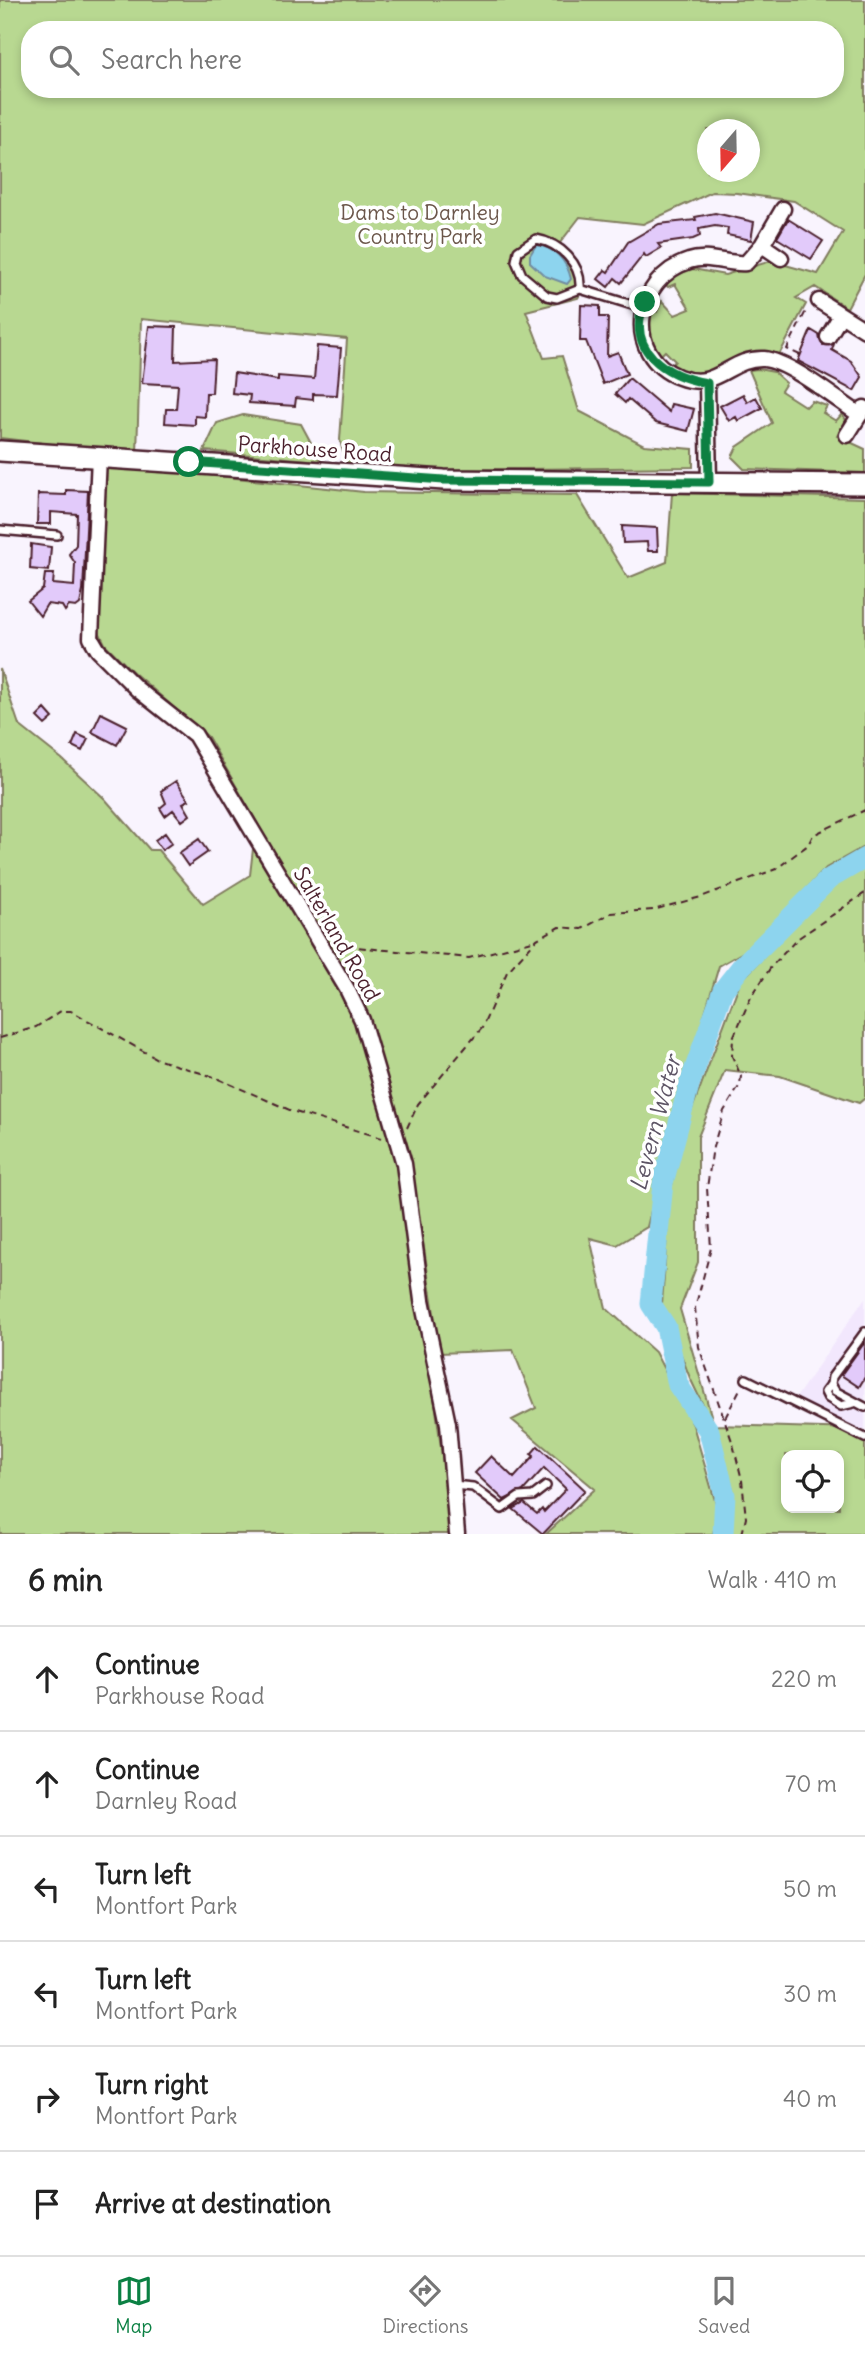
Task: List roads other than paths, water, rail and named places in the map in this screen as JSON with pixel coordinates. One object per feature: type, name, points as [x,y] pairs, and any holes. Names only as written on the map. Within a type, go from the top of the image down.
[{"type":"main road","name":"Parkhouse Road","points":[[0,452],[99,456],[386,478],[865,484]]},
{"type":"street","points":[[783,209],[762,246],[746,263],[703,257],[675,267],[660,280],[642,307],[642,337],[657,363],[683,379],[707,383],[743,362],[764,359],[780,364],[862,411],[847,435]]},
{"type":"street","points":[[762,246],[782,258]]},
{"type":"street","points":[[819,301],[865,330]]},
{"type":"street","points":[[828,337],[841,315]]},
{"type":"street","points":[[707,383],[709,482]]},
{"type":"street","name":"Salterland Road","points":[[99,456],[91,638],[98,650],[137,689],[195,734],[348,989],[362,1020],[399,1142],[422,1300],[449,1423],[457,1534]]},
{"type":"lane","points":[[580,289],[575,266],[564,252],[548,241],[536,239],[518,251],[516,261],[523,275],[547,296],[557,298],[580,289],[642,307]]},
{"type":"lane","points":[[0,530],[57,535]]},
{"type":"lane","points":[[865,1332],[832,1377],[825,1392],[828,1398],[841,1406],[854,1403],[865,1407]]},
{"type":"lane","points":[[746,1379],[865,1438]]},
{"type":"lane","points":[[453,1485],[473,1487],[502,1509],[519,1497],[533,1496],[546,1486]]},
{"type":"water","points":[[536,245],[554,252],[567,266],[571,279],[567,284],[545,276],[530,262],[530,255]]},
{"type":"waterway","name":"Levern Water","points":[[723,1534],[725,1495],[709,1431],[678,1385],[666,1327],[651,1304],[663,1183],[689,1085],[723,990],[742,966],[829,879],[865,858]]},
{"type":"park label","name":"Dams to Darnley Country Park","points":[[420,224]]}]
